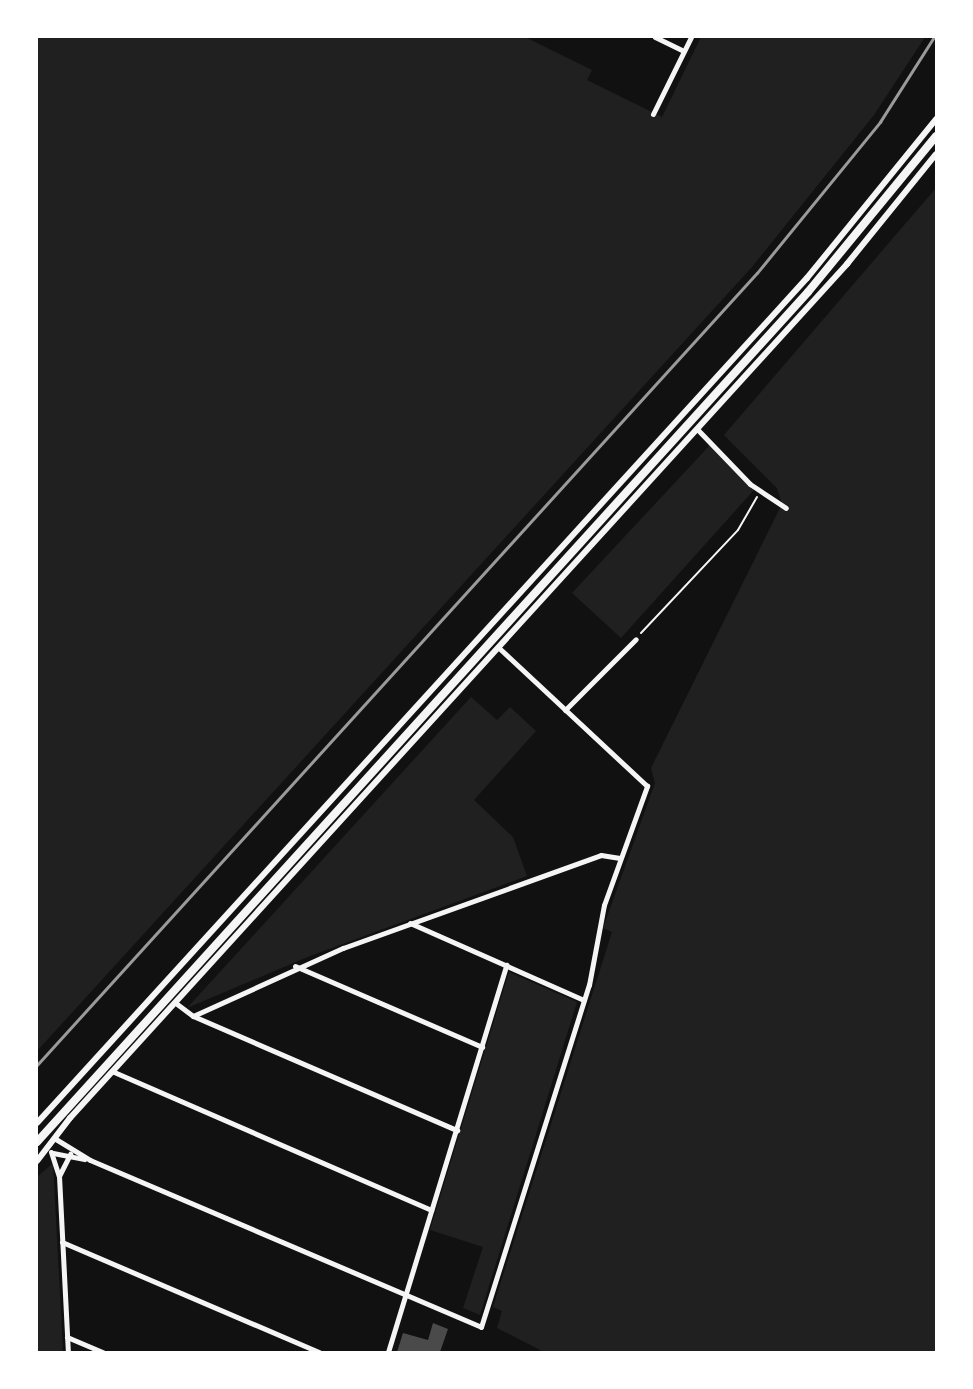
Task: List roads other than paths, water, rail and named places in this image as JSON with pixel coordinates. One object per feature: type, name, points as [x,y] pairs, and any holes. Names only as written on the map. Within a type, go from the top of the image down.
[{"type":"main road","points":[[37,1143],[808,292],[936,136]]},
{"type":"street","points":[[655,37],[684,51]]},
{"type":"street","points":[[653,114],[691,37]]},
{"type":"street","points":[[37,1123],[807,278],[936,119]]},
{"type":"street","points":[[37,1161],[49,1151],[54,1138],[847,264],[936,154]]},
{"type":"street","points":[[698,430],[760,491],[786,508]]},
{"type":"street","points":[[565,710],[636,639]]},
{"type":"street","points":[[37,1129],[90,1160],[481,1327],[584,1000],[598,926],[647,786],[499,648]]},
{"type":"street","points":[[194,1016],[295,966],[410,923],[601,855],[620,858]]},
{"type":"street","points":[[410,923],[584,1000]]},
{"type":"street","points":[[388,1352],[506,965]]},
{"type":"street","points":[[295,966],[482,1047]]},
{"type":"street","points":[[177,1004],[194,1016],[457,1130]]},
{"type":"street","points":[[114,1072],[431,1210]]},
{"type":"street","points":[[37,1116],[52,1107]]},
{"type":"street","points":[[37,1143],[49,1151],[90,1160]]},
{"type":"street","points":[[59,1176],[69,1157],[69,1147]]},
{"type":"street","points":[[49,1151],[59,1176],[68,1352]]},
{"type":"street","points":[[62,1242],[319,1352]]},
{"type":"street","points":[[67,1337],[103,1352]]},
{"type":"railway","points":[[37,1065],[757,273],[880,122],[934,37]]}]
